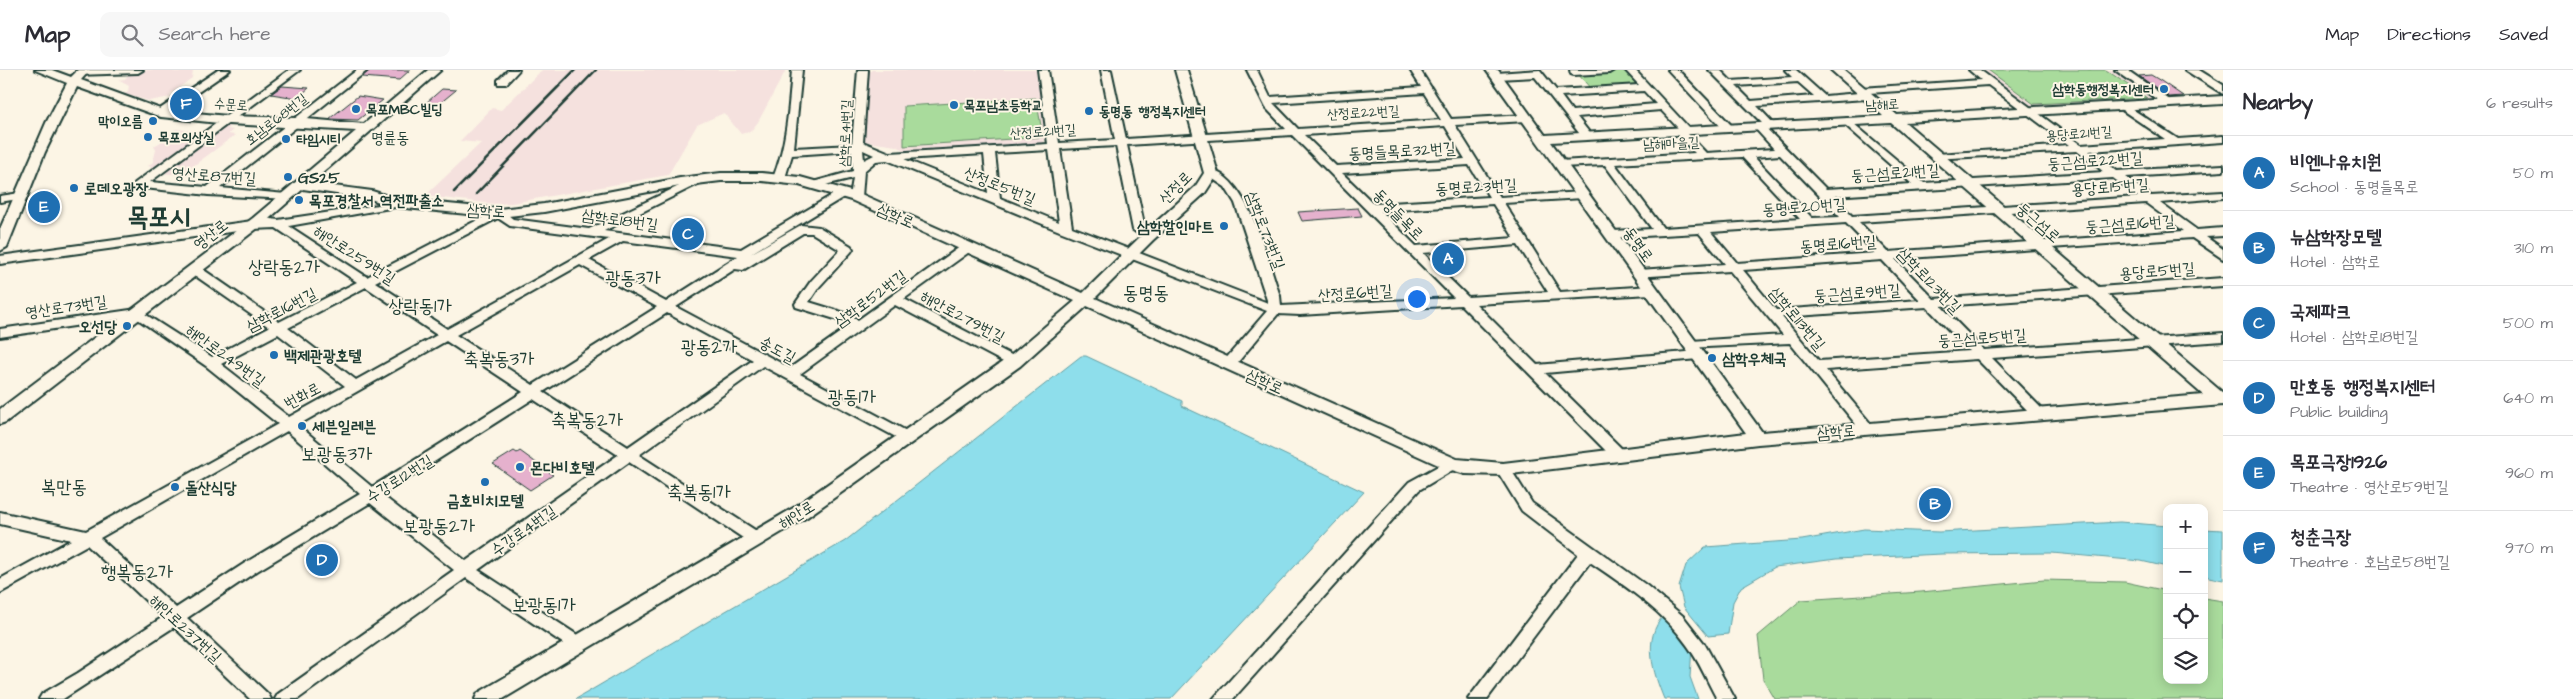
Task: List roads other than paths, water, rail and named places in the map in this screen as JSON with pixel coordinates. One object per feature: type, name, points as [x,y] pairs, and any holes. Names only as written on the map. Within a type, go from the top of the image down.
[{"type":"street","points":[[0,247],[20,196],[78,73],[138,70]]},
{"type":"street","points":[[161,113],[225,70]]},
{"type":"street","points":[[228,120],[295,70]]},
{"type":"street","name":"호남로68번길","points":[[208,192],[363,70]]},
{"type":"street","name":"영산로","points":[[0,418],[255,223],[435,70]]},
{"type":"street","points":[[502,82],[514,70]]},
{"type":"street","points":[[779,178],[784,169],[795,98],[797,70]]},
{"type":"street","name":"삼학로41번길","points":[[849,195],[859,171],[858,145],[863,70]]},
{"type":"street","points":[[1043,70],[1066,229]]},
{"type":"street","points":[[1106,70],[1139,230],[1148,237]]},
{"type":"street","name":"산정로","points":[[1086,299],[1130,254],[1200,190],[1211,173],[1181,70]]},
{"type":"street","name":"동명들목로","points":[[1252,70],[1266,100],[1294,131],[1372,208],[1411,250],[1619,455]]},
{"type":"street","points":[[1415,70],[1557,297]]},
{"type":"street","points":[[1573,71],[1609,70]]},
{"type":"street","points":[[1630,70],[1703,156]]},
{"type":"street","points":[[1673,70],[1728,128]]},
{"type":"street","name":"삼학로123번길","points":[[1714,70],[1748,104],[1782,152],[2038,413]]},
{"type":"street","points":[[1751,70],[1763,82]]},
{"type":"street","points":[[1790,70],[1822,98]]},
{"type":"street","name":"둥근섬로","points":[[1837,70],[2220,399]]},
{"type":"street","points":[[1974,70],[2223,255]]},
{"type":"street","points":[[2120,70],[2169,103]]},
{"type":"street","points":[[2191,70],[2223,90]]},
{"type":"street","points":[[1573,71],[1590,91]]},
{"type":"street","name":"수문로","points":[[46,72],[78,73],[161,113],[228,120],[295,122],[367,128]]},
{"type":"street","points":[[1495,73],[1537,72],[1587,136]]},
{"type":"street","name":"동명로","points":[[1495,73],[1758,438]]},
{"type":"street","points":[[1728,84],[1800,79]]},
{"type":"street","points":[[1748,104],[1991,82]]},
{"type":"street","points":[[1553,94],[1647,88]]},
{"type":"street","points":[[1266,100],[1427,90]]},
{"type":"street","name":"남해로","points":[[1542,139],[2223,100]]},
{"type":"street","points":[[2123,106],[2176,142]]},
{"type":"street","points":[[1569,114],[1664,108]]},
{"type":"street","name":"산정로22번길","points":[[1201,137],[1527,118]]},
{"type":"street","name":"영산로87번길","points":[[228,120],[139,185],[286,197]]},
{"type":"street","points":[[1847,121],[1922,187]]},
{"type":"street","name":"산정로21번길","points":[[887,157],[1201,137]]},
{"type":"street","name":"용당로21번길","points":[[1938,157],[2223,139]]},
{"type":"street","points":[[786,152],[840,150],[858,145]]},
{"type":"street","name":"산정로5번길","points":[[858,145],[878,150],[887,157],[1130,254]]},
{"type":"street","points":[[989,150],[994,199]]},
{"type":"street","name":"남해마을길","points":[[1560,164],[1782,152]]},
{"type":"street","points":[[1745,154],[1809,222]]},
{"type":"street","points":[[817,184],[859,171],[873,158],[887,157]]},
{"type":"street","name":"동명들목로32번길","points":[[1332,170],[1472,162]]},
{"type":"street","points":[[1608,162],[1660,232]]},
{"type":"street","name":"둥근섬로22번길","points":[[1968,184],[2223,168]]},
{"type":"street","name":"삼학로73번길","points":[[1211,173],[1229,185],[1241,203],[1275,300],[1275,310]]},
{"type":"street","name":"삼학로","points":[[300,186],[372,195],[401,204],[499,213],[544,208],[700,179],[742,176],[779,178],[817,184],[849,195],[968,247],[1228,365],[1451,464],[1465,468],[1503,469],[1758,438],[2220,399]]},
{"type":"street","points":[[592,232],[700,179]]},
{"type":"street","name":"둥근섬로21번길","points":[[1823,193],[1968,184]]},
{"type":"street","points":[[743,253],[849,195]]},
{"type":"street","name":"동명로23번길","points":[[1372,208],[1583,195]]},
{"type":"street","name":"용당로15번길","points":[[1998,210],[2223,195]]},
{"type":"street","points":[[0,199],[20,196]]},
{"type":"street","points":[[278,224],[401,204]]},
{"type":"street","name":"동명로20번길","points":[[1612,235],[1998,210]]},
{"type":"street","name":"삼학로18번길","points":[[499,213],[510,222],[743,253]]},
{"type":"street","name":"삼학로16번길","points":[[211,363],[368,283],[499,213]]},
{"type":"street","name":"해안로259번길","points":[[0,260],[255,223],[278,224],[755,538]]},
{"type":"street","points":[[716,276],[722,277],[801,229],[815,230],[847,249],[815,284],[801,304],[840,316],[860,326]]},
{"type":"street","name":"삼학로113번길","points":[[1702,229],[1868,429]]},
{"type":"street","name":"둥근섬로16번길","points":[[2039,245],[2223,232]]},
{"type":"street","name":"번화로","points":[[0,586],[90,538],[287,423],[356,387],[622,236]]},
{"type":"street","points":[[1411,250],[1522,241]]},
{"type":"street","name":"동명로16번길","points":[[1639,274],[2039,245]]},
{"type":"street","name":"삼학로52번길","points":[[790,375],[968,247]]},
{"type":"street","name":"수강로12번길","points":[[48,699],[84,678],[251,567],[371,495],[741,260],[745,255],[743,253]]},
{"type":"street","name":"산정로6번길","points":[[1130,254],[1275,310],[1300,312],[1651,290]]},
{"type":"street","name":"송도길","points":[[580,260],[907,438]]},
{"type":"street","points":[[194,269],[279,328],[356,387]]},
{"type":"street","name":"용당로5번길","points":[[2093,291],[2223,282]]},
{"type":"street","name":"둥근섬로9번길","points":[[1772,314],[2093,291]]},
{"type":"street","name":"해안로","points":[[485,699],[801,512],[1014,362],[1086,299]]},
{"type":"street","name":"해안로279번길","points":[[895,300],[1014,362]]},
{"type":"street","points":[[1228,365],[1275,310]]},
{"type":"street","name":"영산로73번길","points":[[0,333],[137,313]]},
{"type":"street","name":"해안로249번길","points":[[137,313],[211,363],[287,423],[371,495],[466,570],[579,645]]},
{"type":"street","name":"둥근섬로5번길","points":[[1816,366],[2223,337]]},
{"type":"street","points":[[1534,370],[1793,339]]},
{"type":"street","name":"수강로4번길","points":[[284,699],[762,360]]},
{"type":"street","points":[[1222,699],[1414,486],[1451,464]]},
{"type":"street","points":[[1503,469],[1527,506],[1645,594],[1680,624],[1708,663],[1726,699]]},
{"type":"street","points":[[0,518],[90,538]]},
{"type":"street","name":"해안로237번길","points":[[90,538],[262,699]]},
{"type":"street","points":[[1477,699],[1588,553]]},
{"type":"water","points":[[1081,356],[1086,356],[1182,401],[1182,406],[1364,492],[1171,699],[576,699],[845,541]]},
{"type":"water","points":[[2120,522],[2163,526],[2163,566],[2141,561],[2052,553],[1942,554],[1836,559],[1775,567],[1741,587],[1733,602],[1728,634],[1708,636],[1684,607],[1679,587],[1686,565],[1705,547],[1802,540],[1864,529],[1939,532]]},
{"type":"water","points":[[2208,529],[2223,530],[2223,580],[2208,577]]},
{"type":"water","points":[[1664,615],[1692,646],[1690,677],[1698,699],[1664,699],[1653,667],[1651,645],[1657,624]]},
{"type":"railway","points":[[454,192],[575,70]]},
{"type":"railway","points":[[476,194],[596,70]]},
{"type":"place","name":"삼학동행정복지센터","points":[[2164,89]]},
{"type":"place","name":"청춘극장","points":[[186,104]]},
{"type":"place","name":"목포남초등학교","points":[[954,105]]},
{"type":"place","name":"목포MBC빌딩","points":[[356,109]]},
{"type":"place","name":"동명동 행정복지센터","points":[[1089,111]]},
{"type":"place","name":"막이오름","points":[[153,121]]},
{"type":"place","name":"목포의상실","points":[[148,137]]},
{"type":"place","name":"타임시티","points":[[286,139]]},
{"type":"place","name":"GS25","points":[[288,177]]},
{"type":"place","name":"로데오광장","points":[[74,188]]},
{"type":"place","name":"목포경찰서 역전파출소","points":[[299,200]]},
{"type":"place","name":"목포극장1926","points":[[44,207]]},
{"type":"place","name":"삼학할인마트","points":[[1224,226]]},
{"type":"place","name":"국제파크","points":[[688,234]]},
{"type":"place","name":"비엔나유치원","points":[[1448,259]]},
{"type":"place","name":"오선당","points":[[127,326]]},
{"type":"place","name":"백제관광호텔","points":[[274,355]]},
{"type":"place","name":"삼학우체국","points":[[1712,358]]},
{"type":"place","name":"세븐일레븐","points":[[302,426]]},
{"type":"place","name":"몬다비호텔","points":[[520,467]]},
{"type":"place","name":"금호비치모텔","points":[[485,482]]},
{"type":"place","name":"돌산식당","points":[[175,487]]},
{"type":"place","name":"뉴삼학장모텔","points":[[1935,504]]},
{"type":"place","name":"만호동 행정복지센터","points":[[322,560]]},
{"type":"district","name":"명륜동","points":[[390,137]]},
{"type":"district","name":"목포시","points":[[159,216]]},
{"type":"district","name":"상락동2가","points":[[284,266]]},
{"type":"district","name":"광동3가","points":[[633,277]]},
{"type":"district","name":"동명동","points":[[1146,292]]},
{"type":"district","name":"상락동1가","points":[[420,305]]},
{"type":"district","name":"광동2가","points":[[709,346]]},
{"type":"district","name":"축복동3가","points":[[499,358]]},
{"type":"district","name":"광동1가","points":[[852,396]]},
{"type":"district","name":"축복동2가","points":[[587,419]]},
{"type":"district","name":"보광동3가","points":[[337,453]]},
{"type":"district","name":"복만동","points":[[64,486]]},
{"type":"district","name":"축복동1가","points":[[699,491]]},
{"type":"district","name":"보광동2가","points":[[439,525]]},
{"type":"district","name":"행복동2가","points":[[137,571]]},
{"type":"district","name":"보광동1가","points":[[544,604]]}]
